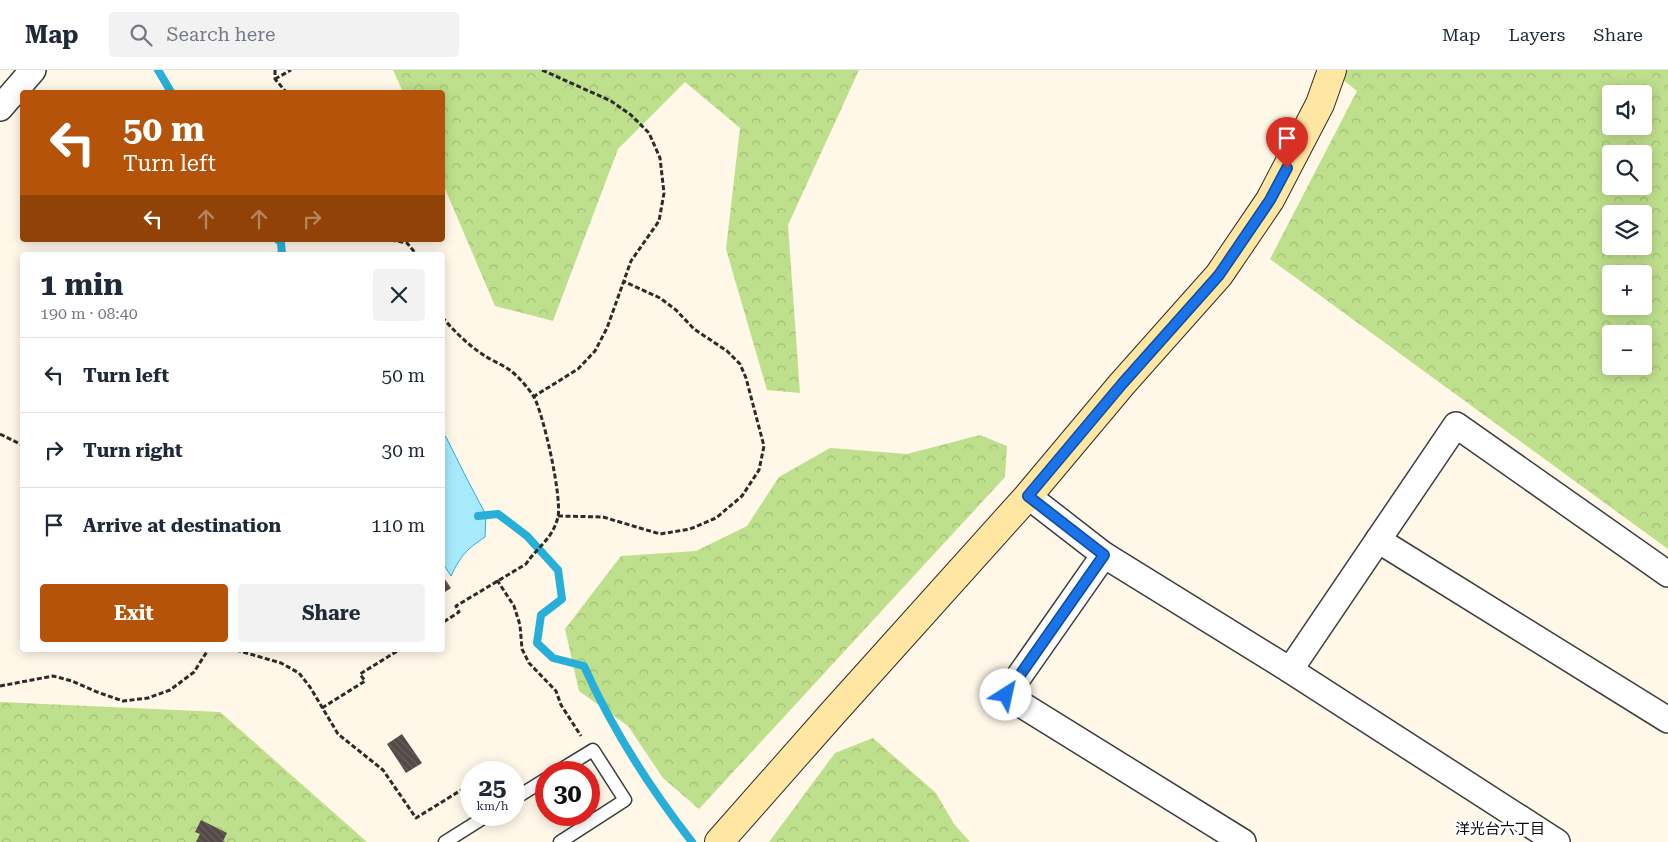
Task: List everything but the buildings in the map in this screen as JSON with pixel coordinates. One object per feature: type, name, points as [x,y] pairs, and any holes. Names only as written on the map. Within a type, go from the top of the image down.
[{"type":"street","points":[[0,108],[33,70]]},
{"type":"street","points":[[720,842],[1028,496],[1122,384],[1219,275],[1270,200],[1320,104],[1332,70]]},
{"type":"street","points":[[1290,670],[1456,425],[1668,574]]},
{"type":"street","points":[[1028,496],[1104,555],[1290,670],[1557,842]]},
{"type":"street","points":[[1378,540],[1668,720]]},
{"type":"street","points":[[1104,555],[1006,695],[1243,842]]},
{"type":"lane","points":[[575,761],[593,750],[625,800],[600,816]]},
{"type":"lane","points":[[445,842],[470,826]]},
{"type":"lane","points":[[560,842],[585,826]]},
{"type":"path","points":[[275,70],[275,79],[284,90]]},
{"type":"path","points":[[275,79],[291,70]]},
{"type":"path","points":[[533,397],[578,369],[595,351],[607,328],[631,261],[659,221],[664,193],[660,158],[649,133],[631,115],[611,101],[542,70]]},
{"type":"path","points":[[402,242],[407,243],[414,252]]},
{"type":"path","points":[[558,516],[603,517],[660,534],[690,529],[716,518],[742,496],[759,470],[764,446],[746,378],[740,364],[726,351],[694,329],[676,310],[660,298],[623,281]]},
{"type":"path","points":[[445,320],[460,337],[484,356],[512,372],[533,397],[542,420],[549,448],[555,478],[558,516],[546,542],[526,564],[456,606],[459,612],[445,620]]},
{"type":"path","points":[[0,434],[20,444]]},
{"type":"path","points":[[497,580],[514,606],[520,625],[522,649],[529,663],[556,691],[561,705],[582,737],[573,742]]},
{"type":"path","points":[[0,686],[53,676],[72,680],[123,701],[148,698],[170,690],[194,672],[207,652]]},
{"type":"path","points":[[243,652],[281,663],[299,673],[310,687],[338,734],[383,770],[416,818],[460,791]]},
{"type":"path","points":[[322,708],[365,682],[360,674],[395,652]]},
{"type":"green space","points":[[393,70],[859,70],[788,225],[800,393],[767,390],[726,249],[740,128],[685,82],[618,149],[553,321],[495,306],[445,189],[445,90],[402,90]]},
{"type":"green space","points":[[1331,70],[1668,70],[1668,549],[1270,259],[1357,91]]},
{"type":"green space","points":[[980,435],[1007,446],[1005,477],[699,809],[663,778],[628,726],[579,691],[565,629],[621,556],[696,551],[747,526],[779,477],[830,448],[907,454]]},
{"type":"green space","points":[[0,702],[220,712],[367,842],[0,842]]},
{"type":"green space","points":[[873,738],[936,793],[954,824],[970,842],[769,842],[835,753]]},
{"type":"water","points":[[445,436],[486,515],[485,537],[465,553],[451,576],[445,567]]},
{"type":"waterway","points":[[158,70],[170,90]]},
{"type":"waterway","points":[[281,242],[282,252]]},
{"type":"waterway","points":[[478,516],[498,514],[527,536],[558,570],[562,599],[541,615],[537,643],[553,658],[584,666],[619,735],[661,801],[692,842]]},
{"type":"district","name":"洋光台六丁目","points":[[1500,829]]},
{"type":"route","points":[[1006,695],[1104,555],[1028,496],[1122,384],[1219,275],[1270,200],[1287,168]]}]
